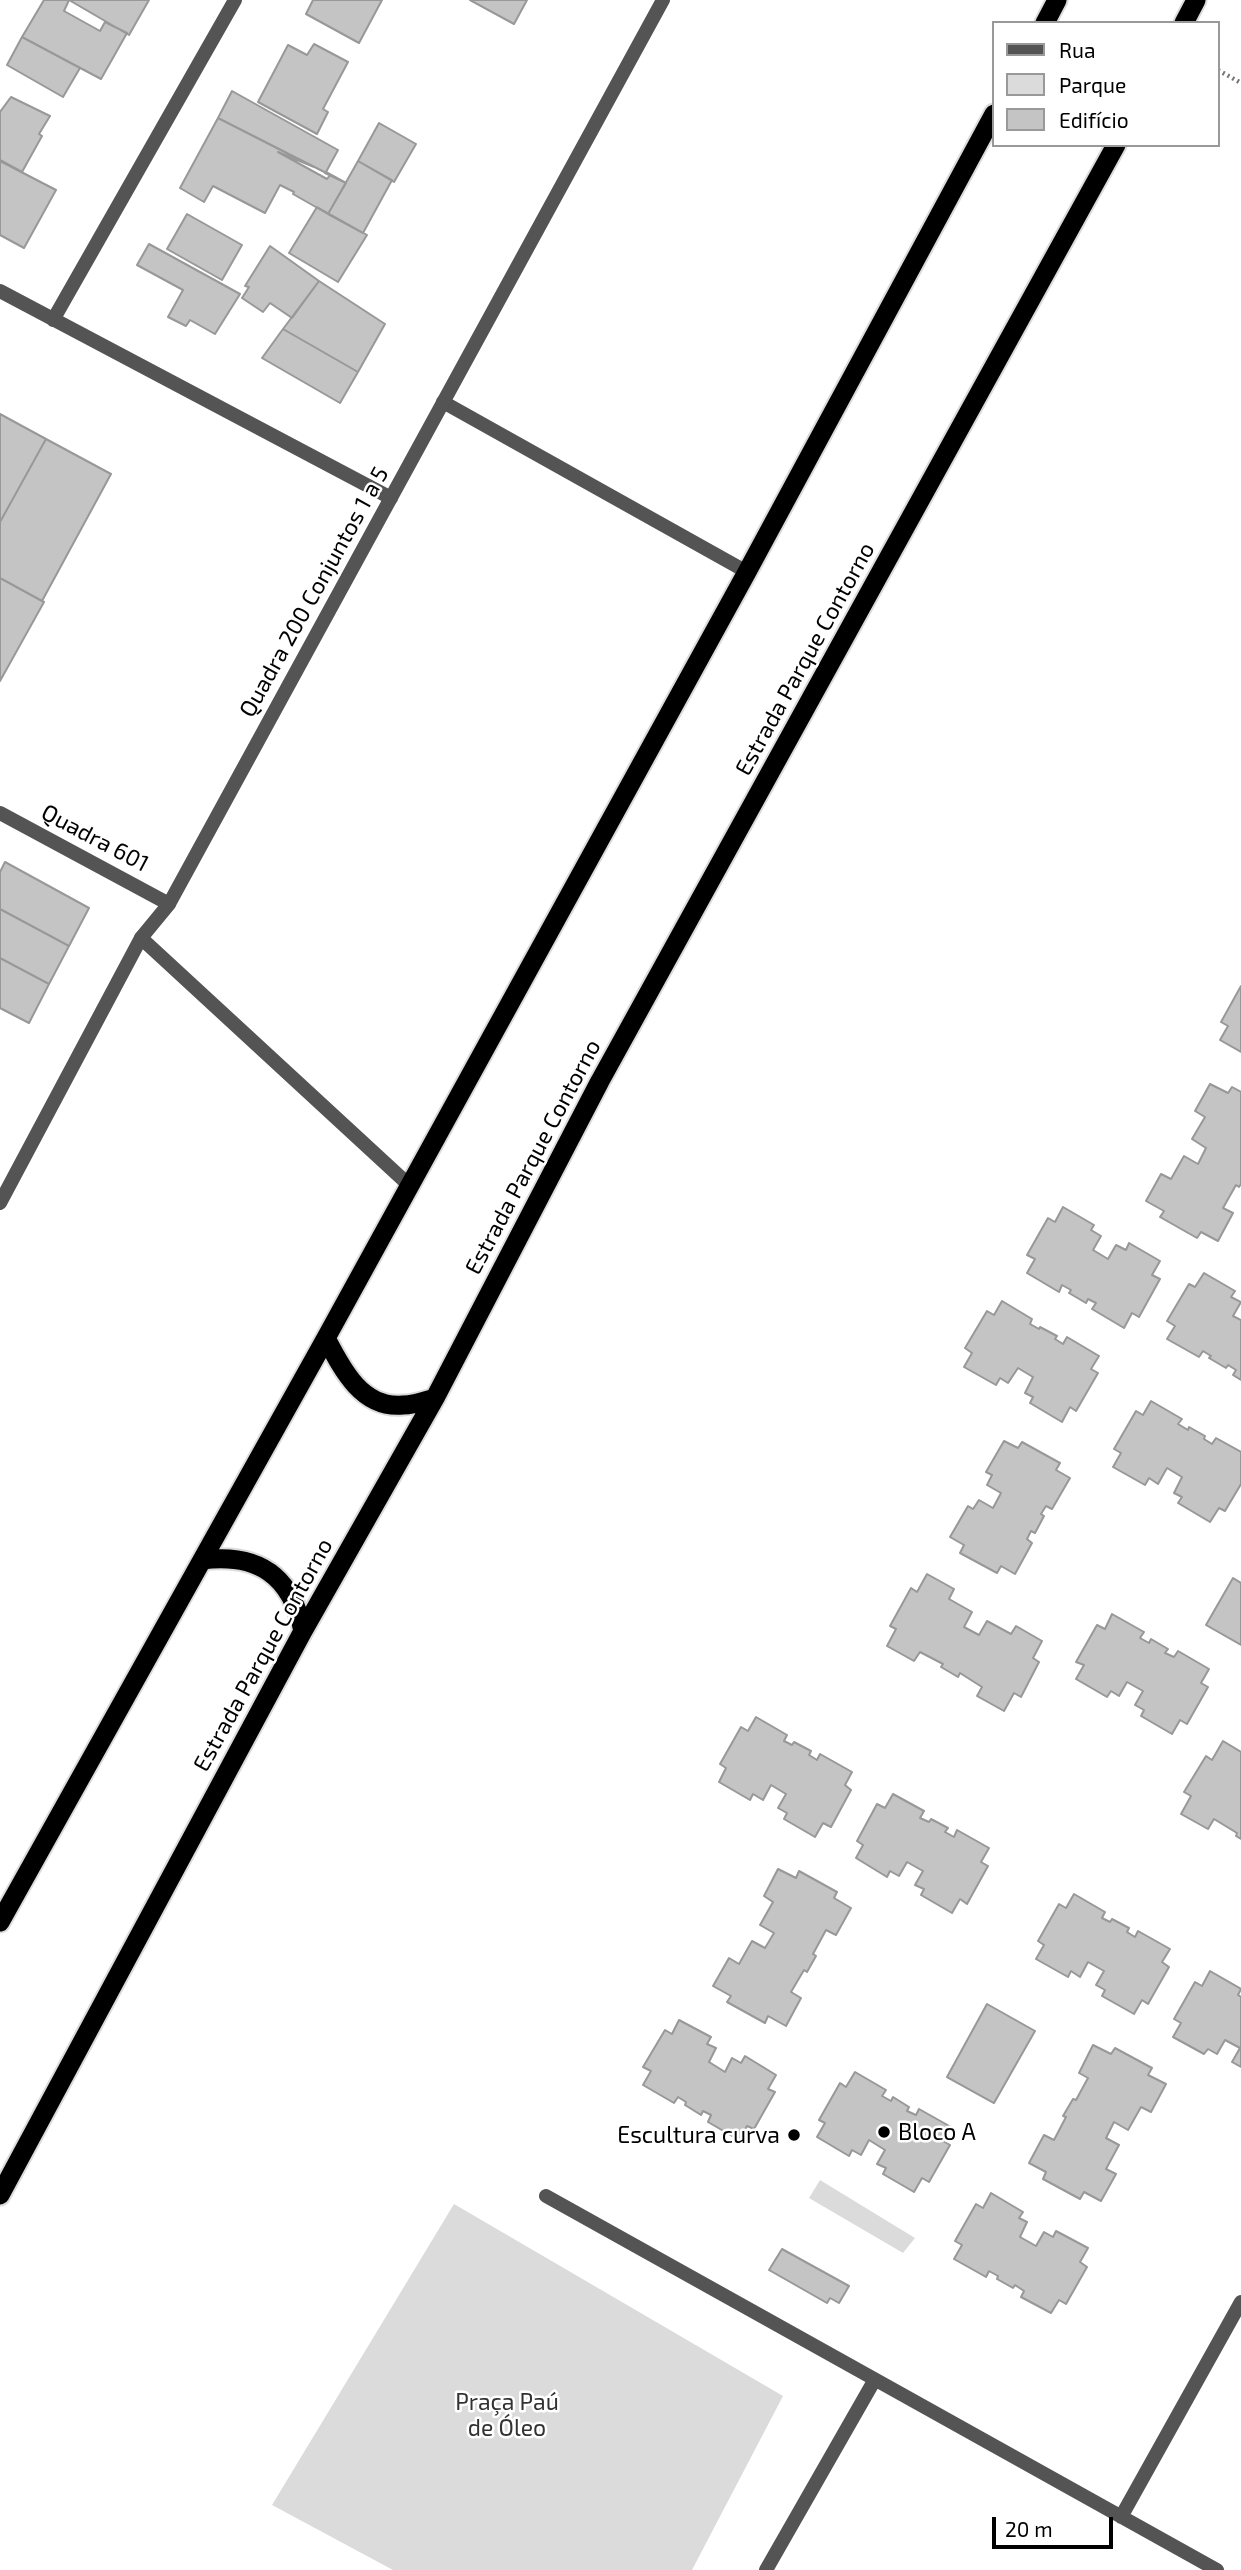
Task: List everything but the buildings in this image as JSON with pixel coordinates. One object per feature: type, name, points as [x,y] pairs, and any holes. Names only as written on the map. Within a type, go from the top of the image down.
[{"type":"highway","points":[[1046,21],[1057,0]]},
{"type":"highway","points":[[1185,21],[1196,0]]},
{"type":"highway","points":[[0,1922],[410,1186],[747,572],[992,118]]},
{"type":"highway","name":"Estrada Parque Contorno","points":[[0,2195],[303,1631],[435,1398],[600,1081],[1115,147]]},
{"type":"highway","points":[[326,1338],[344,1373],[372,1398],[389,1405],[404,1406],[435,1398]]},
{"type":"highway","points":[[202,1560],[225,1557],[248,1561],[269,1571],[286,1588],[298,1608],[303,1631]]},
{"type":"street","points":[[53,320],[236,0]]},
{"type":"street","name":"Quadra 200 Conjuntos 1 a 5","points":[[0,1203],[141,938],[169,904],[663,0]]},
{"type":"street","points":[[0,291],[391,498]]},
{"type":"street","points":[[443,402],[747,572]]},
{"type":"street","name":"Quadra 601","points":[[0,813],[169,904]]},
{"type":"street","points":[[141,938],[410,1186]]},
{"type":"street","points":[[546,2196],[1217,2570]]},
{"type":"street","points":[[1121,2517],[1241,2302]]},
{"type":"street","points":[[766,2570],[874,2381]]},
{"type":"path","points":[[1220,71],[1241,83]]},
{"type":"green space","points":[[820,2180],[915,2238],[903,2253],[809,2198]]},
{"type":"green space","name":"Praça Paú de Óleo","points":[[454,2204],[783,2396],[692,2570],[393,2570],[272,2505]]},
{"type":"place","name":"Bloco A","points":[[884,2132]]},
{"type":"place","name":"Escultura curva","points":[[794,2135]]}]
